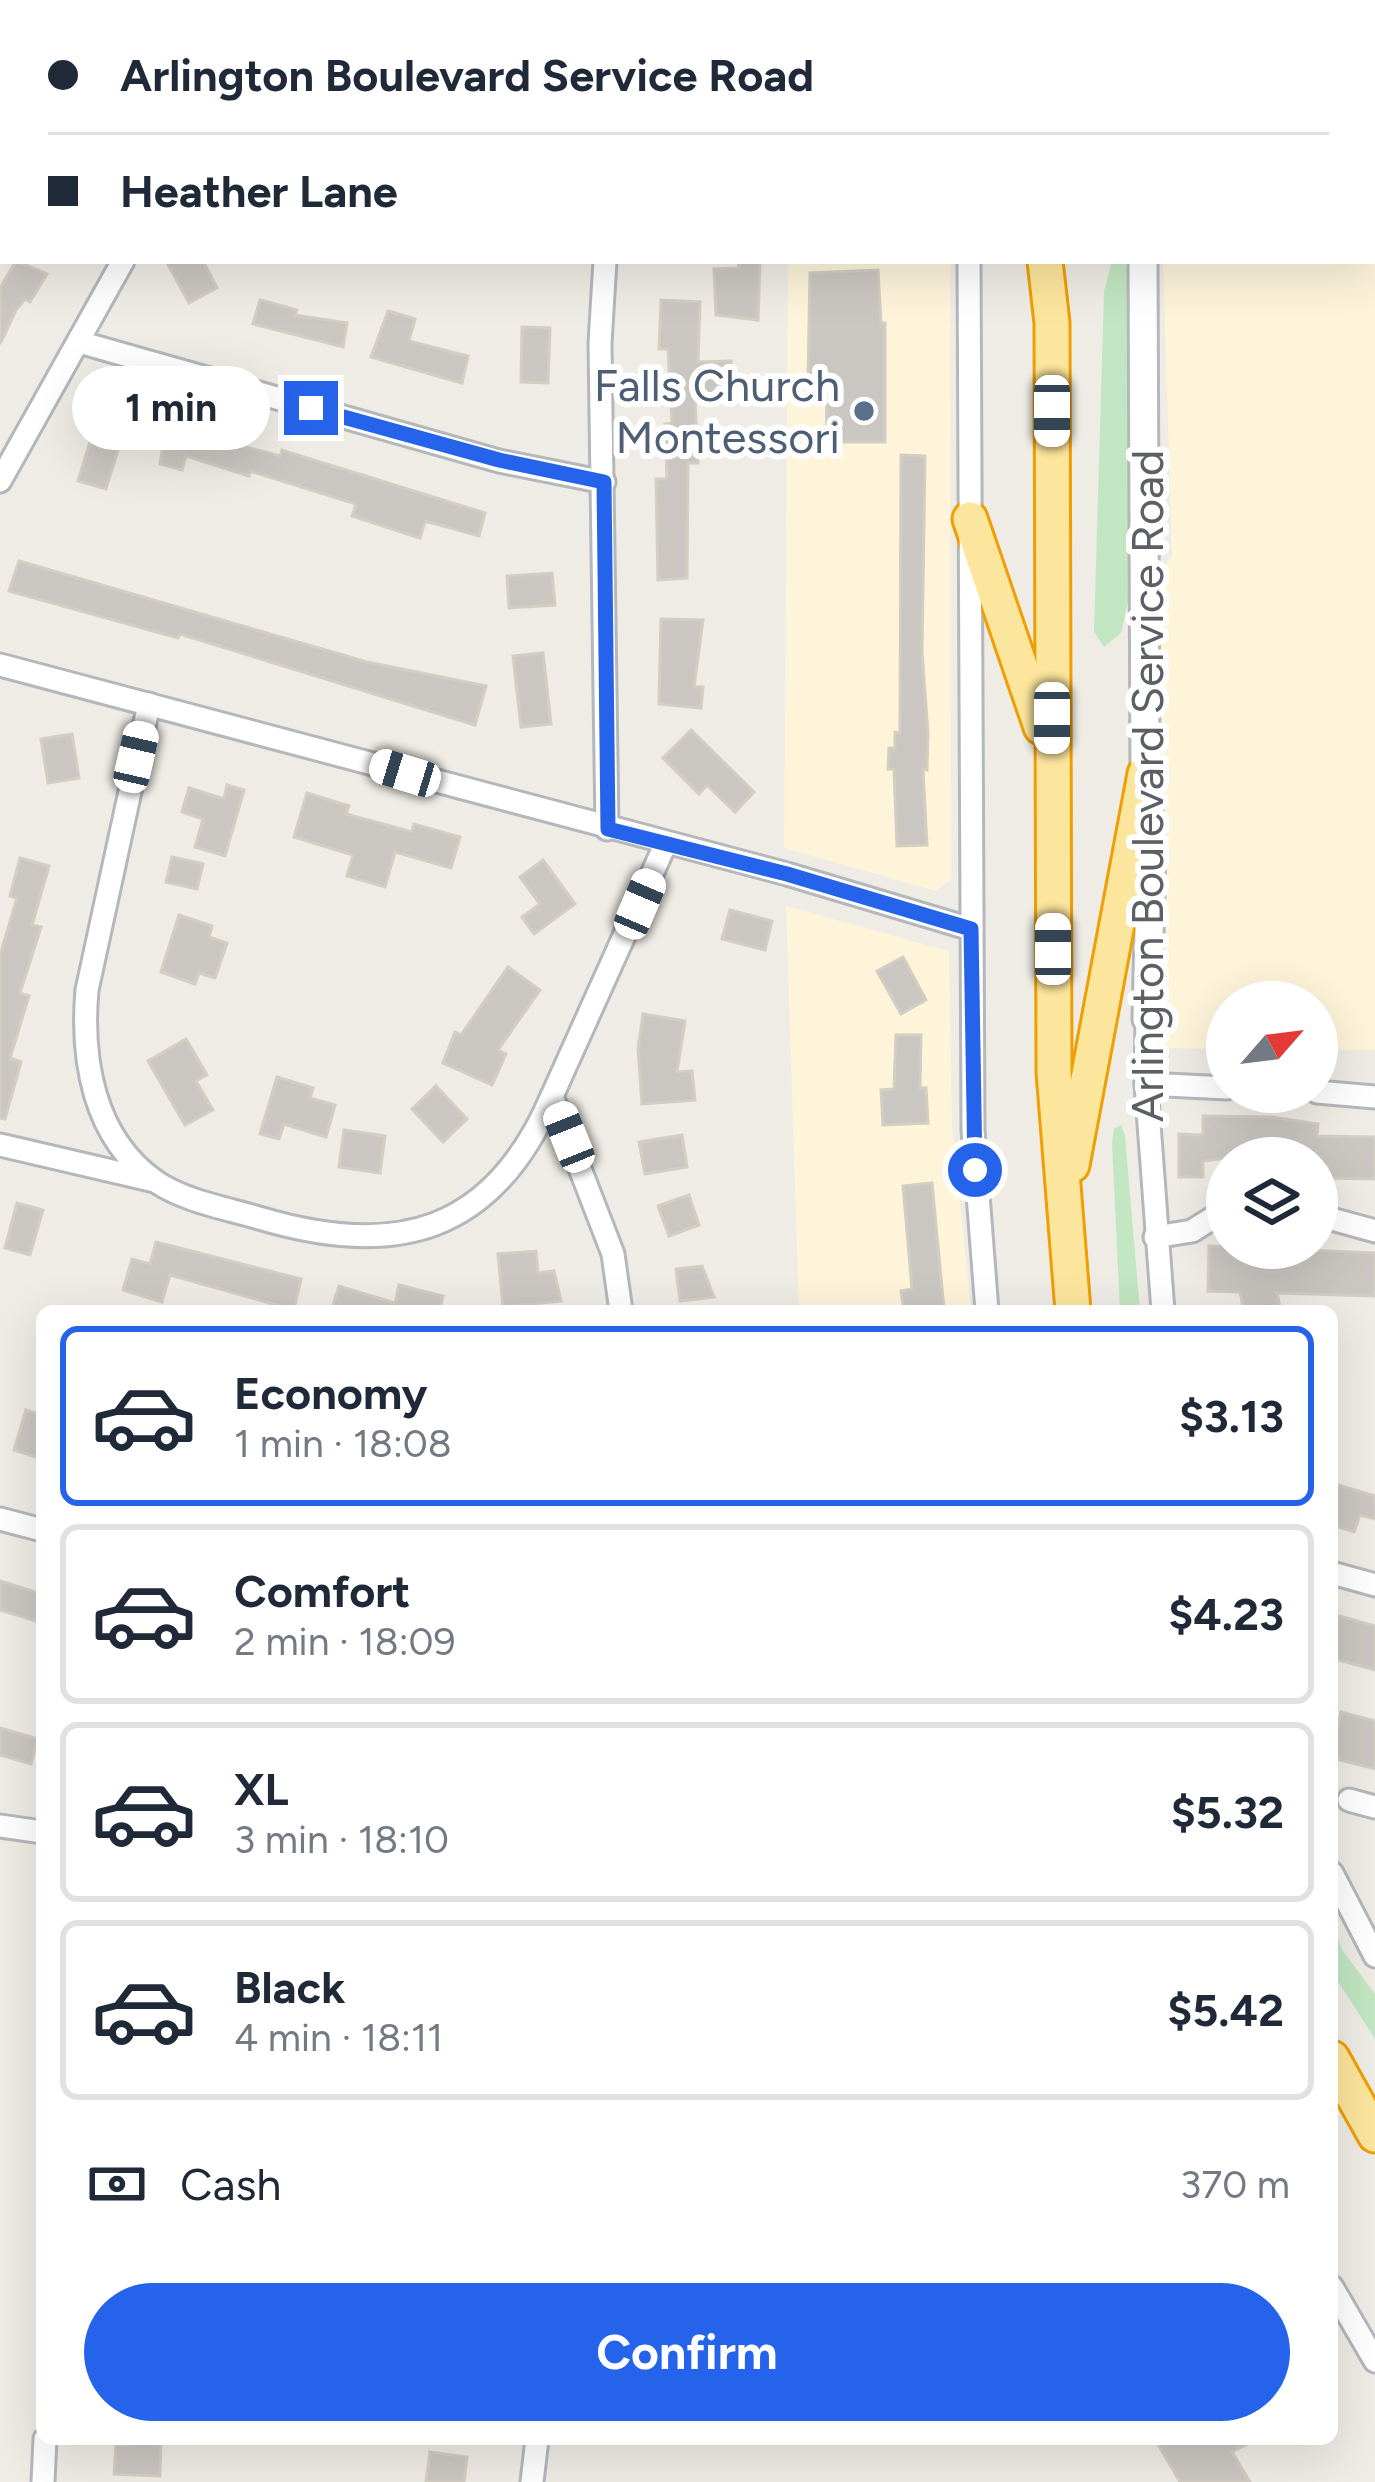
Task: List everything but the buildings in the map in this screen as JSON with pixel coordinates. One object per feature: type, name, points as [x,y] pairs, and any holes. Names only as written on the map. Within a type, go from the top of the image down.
[{"type":"highway","points":[[1045,264],[1052,323],[1054,1072],[1071,1305]]},
{"type":"highway","points":[[1052,323],[1063,264]]},
{"type":"highway","points":[[970,519],[1017,644],[1052,763]]},
{"type":"highway","points":[[1062,1214],[1145,774]]},
{"type":"highway","points":[[1338,2069],[1375,2134]]},
{"type":"street","points":[[0,481],[121,264]]},
{"type":"street","points":[[605,264],[600,343],[608,829]]},
{"type":"street","points":[[969,264],[971,929],[976,1202],[986,1305]]},
{"type":"street","name":"Arlington Boulevard Service Road","points":[[1143,264],[1145,774],[1151,848],[1146,1084],[1162,1305]]},
{"type":"street","points":[[79,342],[478,455],[604,482]]},
{"type":"street","points":[[0,665],[971,929]]},
{"type":"street","points":[[149,704],[96,947],[84,1031],[85,1059],[104,1116],[155,1181]]},
{"type":"street","points":[[0,1144],[155,1181],[185,1196],[331,1235],[404,1235],[445,1221],[492,1191],[530,1142],[665,845]]},
{"type":"street","points":[[1146,1084],[1206,1087]]},
{"type":"street","points":[[1338,1094],[1375,1097]]},
{"type":"street","points":[[552,1096],[613,1254],[620,1305]]},
{"type":"street","points":[[1338,1221],[1375,1231]]},
{"type":"street","points":[[1155,1237],[1192,1232],[1206,1223]]},
{"type":"street","points":[[0,1519],[36,1528]]},
{"type":"street","points":[[1338,1575],[1375,1585]]},
{"type":"street","points":[[1349,1799],[1375,1807]]},
{"type":"street","points":[[0,1826],[36,1831]]},
{"type":"street","points":[[1338,1885],[1375,1956]]},
{"type":"street","points":[[1338,2297],[1375,2362]]},
{"type":"street","points":[[44,2482],[46,2445]]},
{"type":"street","points":[[532,2482],[536,2445]]},
{"type":"shaded area","points":[[788,264],[950,264],[951,879],[936,891],[784,848]]},
{"type":"shaded area","points":[[1163,264],[1375,264],[1375,1050],[1338,1050],[1338,981],[1206,981],[1206,1049],[1162,1048],[1161,572],[1172,556]]},
{"type":"shaded area","points":[[786,906],[949,951],[952,1124],[970,1305],[799,1305]]},
{"type":"green space","points":[[1111,264],[1126,264],[1128,602],[1121,633],[1104,647],[1094,632],[1104,292]]},
{"type":"green space","points":[[1121,1125],[1125,1136],[1139,1305],[1120,1305],[1114,1129]]},
{"type":"green space","points":[[1338,1938],[1375,1994],[1375,2039],[1338,1981]]},
{"type":"place","name":"Falls Church Montessori","points":[[864,411]]},
{"type":"route","points":[[311,408],[499,460],[604,482],[608,829],[787,874],[971,929],[975,1170]]}]
